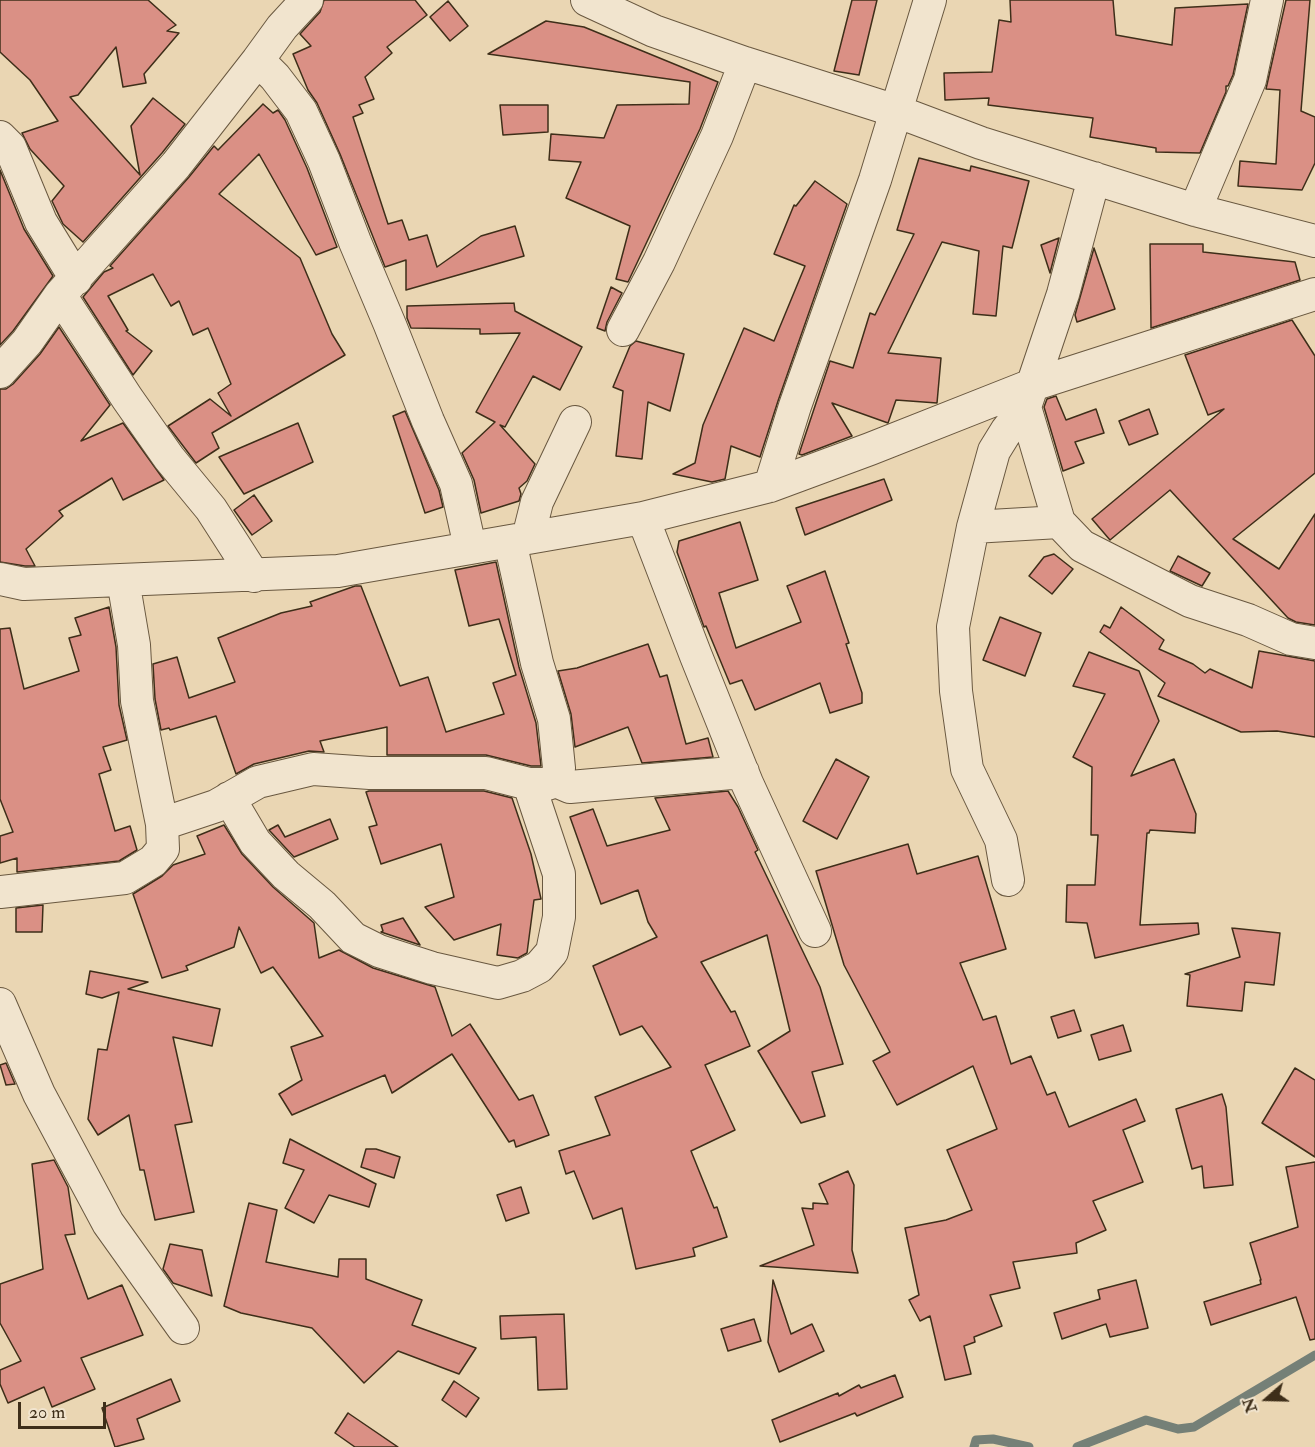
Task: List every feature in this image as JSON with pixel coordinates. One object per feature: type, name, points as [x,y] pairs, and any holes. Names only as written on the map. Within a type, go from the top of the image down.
[{"type":"street","points":[[0,372],[27,342],[68,287],[176,165],[282,27],[307,0]]},
{"type":"street","points":[[587,0],[654,31],[745,63],[896,111],[981,142],[1195,210],[1315,241]]},
{"type":"street","points":[[770,486],[795,406],[875,180],[930,0]]},
{"type":"street","points":[[1195,210],[1250,80],[1267,0]]},
{"type":"street","points":[[258,60],[275,77],[301,111],[324,161],[428,421],[456,484],[470,547]]},
{"type":"street","points":[[623,330],[659,262],[717,136],[745,63]]},
{"type":"street","points":[[0,137],[10,147],[68,287],[145,424],[169,458],[211,509],[254,576]]},
{"type":"street","points":[[1008,880],[1001,840],[967,770],[956,691],[953,627],[973,526],[994,451],[1029,396],[1063,294],[1094,178]]},
{"type":"street","points":[[0,579],[24,584],[338,571],[644,518],[770,486],[892,441],[1029,396],[1315,294]]},
{"type":"street","points":[[1029,396],[1059,522],[1082,546],[1190,601],[1248,620],[1292,639],[1315,643]]},
{"type":"street","points":[[542,783],[559,768],[554,718],[537,663],[519,539],[575,422]]},
{"type":"street","points":[[644,518],[743,772],[815,931]]},
{"type":"street","points":[[973,526],[1059,522]]},
{"type":"street","points":[[0,892],[124,878],[153,861],[163,849],[162,824],[137,701],[134,645],[123,580]]},
{"type":"street","points":[[162,824],[216,806],[258,782],[313,769],[370,773],[486,772],[570,787],[743,772]]},
{"type":"street","points":[[229,798],[255,842],[286,875],[322,904],[353,938],[379,951],[432,968],[498,983],[522,976],[539,967],[552,952],[559,917],[559,874],[542,783]]},
{"type":"street","points":[[0,1004],[39,1094],[108,1223],[183,1328]]},
{"type":"building","points":[[0,0],[148,0],[176,25],[167,31],[179,33],[144,74],[146,83],[123,87],[116,47],[78,95],[70,97],[140,175],[131,126],[153,98],[185,124],[83,242],[63,224],[52,201],[64,186],[30,149],[22,133],[58,121],[30,80],[0,52]]},
{"type":"building","points":[[324,0],[415,0],[427,15],[387,47],[392,53],[365,77],[374,99],[359,105],[363,113],[353,117],[388,224],[402,220],[409,240],[427,235],[437,267],[481,236],[515,226],[524,256],[406,290],[406,260],[385,267],[340,154],[293,54],[311,46],[300,34],[320,12]]},
{"type":"building","points":[[852,0],[877,0],[859,75],[834,71]]},
{"type":"building","points":[[1010,0],[1113,0],[1116,35],[1172,45],[1175,8],[1248,4],[1233,75],[1226,86],[1226,92],[1200,153],[1156,152],[1156,148],[1090,137],[1093,118],[988,105],[989,98],[945,100],[944,73],[992,72],[999,20],[1011,22]]},
{"type":"building","points":[[1286,0],[1310,0],[1301,111],[1315,117],[1315,163],[1302,190],[1238,186],[1240,161],[1276,164],[1280,90],[1266,89]]},
{"type":"building","points":[[448,1],[468,26],[450,41],[430,17]]},
{"type":"building","points":[[546,21],[584,27],[718,82],[700,129],[628,282],[616,279],[630,226],[566,198],[581,162],[549,160],[551,134],[604,138],[617,105],[689,104],[690,82],[488,54]]},
{"type":"building","points":[[263,104],[273,113],[278,110],[285,120],[307,168],[337,247],[316,255],[259,154],[219,194],[300,258],[332,334],[345,355],[212,433],[219,448],[196,463],[168,426],[210,399],[231,416],[218,393],[231,384],[208,328],[193,335],[179,301],[171,306],[153,274],[108,296],[128,330],[126,331],[152,351],[133,375],[83,297],[104,272],[113,268],[110,266],[214,146],[218,150]]},
{"type":"building","points":[[500,105],[548,105],[548,132],[503,135]]},
{"type":"building","points":[[919,158],[970,171],[971,166],[1029,181],[1012,248],[1003,246],[996,316],[973,314],[979,251],[942,242],[888,353],[941,358],[937,403],[896,400],[888,423],[832,403],[852,436],[802,455],[799,454],[830,361],[853,368],[870,313],[875,315],[914,234],[897,230]]},
{"type":"building","points":[[0,170],[24,229],[53,276],[0,345]]},
{"type":"building","points":[[815,181],[847,204],[760,457],[731,446],[725,479],[712,482],[673,474],[695,463],[703,425],[744,328],[774,341],[805,266],[774,254],[794,205],[796,206]]},
{"type":"building","points":[[1059,238],[1050,273],[1041,245]]},
{"type":"building","points":[[1150,244],[1203,244],[1203,252],[1295,262],[1300,280],[1151,328]]},
{"type":"building","points":[[1094,248],[1115,309],[1077,322],[1075,315]]},
{"type":"building","points":[[611,287],[622,293],[607,322],[605,331],[597,328]]},
{"type":"building","points":[[514,303],[515,311],[582,347],[560,390],[533,376],[505,427],[500,425],[535,464],[527,481],[519,488],[521,494],[519,501],[481,513],[474,480],[462,453],[495,422],[476,412],[520,333],[480,334],[480,329],[411,328],[407,318],[407,306]]},
{"type":"building","points":[[1292,320],[1315,356],[1315,473],[1233,539],[1279,569],[1315,514],[1315,625],[1296,622],[1288,618],[1170,490],[1110,540],[1092,519],[1224,409],[1208,415],[1185,355]]},
{"type":"building","points":[[59,327],[110,405],[81,441],[123,423],[164,480],[123,500],[112,478],[59,511],[63,516],[26,549],[35,566],[0,562],[0,389],[6,389],[13,384],[40,354]]},
{"type":"building","points":[[636,341],[684,354],[670,411],[648,402],[642,459],[616,456],[623,391],[613,387],[630,346]]},
{"type":"building","points":[[1056,396],[1066,420],[1096,409],[1104,433],[1075,442],[1084,463],[1063,471],[1044,407],[1047,399]]},
{"type":"building","points":[[1149,409],[1158,434],[1129,445],[1119,421]]},
{"type":"building","points":[[405,411],[439,490],[443,507],[425,513],[393,416]]},
{"type":"building","points":[[298,423],[313,462],[244,494],[219,457]]},
{"type":"building","points":[[884,479],[892,500],[805,535],[796,508]]},
{"type":"building","points":[[254,495],[272,521],[252,535],[234,510]]},
{"type":"building","points":[[740,522],[758,580],[719,593],[736,648],[801,622],[787,586],[825,571],[849,643],[846,644],[862,693],[862,703],[830,713],[820,683],[755,710],[742,680],[730,684],[706,626],[704,627],[677,552],[679,541]]},
{"type":"building","points":[[1054,554],[1073,569],[1052,594],[1029,576],[1044,557]]},
{"type":"building","points":[[1178,556],[1210,573],[1202,586],[1170,571]]},
{"type":"building","points":[[496,562],[519,667],[536,723],[541,766],[531,766],[486,755],[387,755],[387,727],[320,741],[324,752],[309,751],[254,764],[236,774],[216,716],[170,730],[169,728],[161,730],[155,699],[153,664],[177,657],[189,698],[235,682],[218,638],[281,613],[312,606],[310,602],[355,586],[361,586],[400,686],[428,677],[446,732],[504,714],[493,683],[516,675],[499,619],[469,626],[455,570]]},
{"type":"building","points":[[109,607],[116,647],[119,705],[127,740],[103,747],[111,770],[99,774],[115,831],[130,826],[137,850],[119,861],[17,872],[17,858],[0,863],[0,836],[13,832],[0,799],[0,629],[10,628],[24,689],[79,671],[69,638],[81,635],[75,618]]},
{"type":"building","points":[[1121,607],[1164,640],[1159,649],[1193,664],[1205,673],[1210,669],[1252,688],[1259,651],[1315,661],[1315,737],[1277,731],[1241,732],[1158,696],[1165,683],[1100,632],[1104,625],[1110,628]]},
{"type":"building","points":[[1000,617],[1041,633],[1025,676],[983,660]]},
{"type":"building","points":[[648,644],[660,677],[667,675],[686,744],[708,738],[713,757],[642,763],[628,727],[575,747],[571,714],[558,671],[577,668]]},
{"type":"building","points":[[1089,652],[1139,671],[1159,721],[1131,776],[1174,759],[1196,814],[1195,833],[1150,830],[1147,833],[1140,925],[1198,923],[1199,934],[1095,958],[1087,923],[1066,922],[1067,885],[1095,885],[1098,835],[1091,835],[1092,767],[1073,757],[1105,694],[1073,686]]},
{"type":"building","points":[[836,759],[869,777],[837,839],[803,821]]},
{"type":"building","points":[[484,791],[512,798],[531,854],[541,899],[534,900],[527,953],[518,958],[497,955],[501,924],[454,940],[425,907],[454,897],[441,844],[381,864],[369,827],[377,825],[366,792]]},
{"type":"building","points":[[728,791],[738,807],[758,850],[755,852],[820,987],[843,1064],[812,1072],[825,1116],[801,1123],[758,1051],[790,1031],[767,935],[701,962],[731,1012],[735,1011],[750,1046],[705,1065],[735,1130],[691,1151],[714,1208],[717,1207],[727,1237],[693,1248],[695,1256],[636,1269],[622,1208],[593,1219],[574,1171],[566,1174],[559,1151],[610,1135],[595,1097],[671,1067],[642,1026],[620,1035],[593,966],[657,937],[648,922],[638,890],[601,904],[570,817],[593,809],[607,846],[670,830],[655,798]]},
{"type":"building","points":[[330,819],[338,839],[294,857],[269,830],[278,825],[285,837]]},
{"type":"building","points":[[224,825],[242,854],[273,887],[314,923],[319,958],[339,950],[373,968],[435,987],[452,1036],[470,1024],[519,1100],[533,1095],[549,1135],[516,1147],[514,1140],[509,1142],[452,1054],[392,1093],[385,1075],[292,1115],[279,1094],[302,1080],[291,1047],[323,1036],[273,967],[261,973],[239,927],[234,947],[186,966],[188,970],[162,978],[133,894],[162,876],[173,865],[205,854],[197,836]]},
{"type":"building","points":[[908,844],[917,874],[978,856],[1006,949],[960,963],[983,1020],[996,1016],[1011,1064],[1031,1056],[1047,1095],[1055,1092],[1069,1127],[1136,1099],[1145,1121],[1123,1130],[1143,1182],[1093,1201],[1106,1230],[1076,1243],[1077,1253],[1013,1262],[1020,1288],[990,1295],[1002,1326],[974,1337],[975,1342],[964,1346],[971,1374],[945,1380],[930,1316],[920,1321],[909,1300],[919,1295],[905,1228],[946,1220],[972,1210],[947,1150],[997,1129],[973,1066],[897,1105],[873,1061],[890,1052],[844,965],[816,871]]},
{"type":"building","points":[[43,905],[42,932],[16,932],[16,908]]},
{"type":"building","points":[[403,918],[420,945],[381,932],[383,931],[381,925]]},
{"type":"building","points":[[1232,928],[1280,933],[1274,985],[1245,982],[1242,1011],[1187,1006],[1190,975],[1185,974],[1240,957]]},
{"type":"building","points":[[90,971],[148,982],[128,989],[220,1009],[212,1046],[173,1037],[192,1122],[175,1125],[194,1212],[155,1220],[144,1170],[140,1170],[129,1115],[98,1135],[88,1119],[98,1049],[107,1050],[119,992],[102,998],[86,994]]},
{"type":"building","points":[[1074,1010],[1081,1031],[1058,1038],[1051,1017]]},
{"type":"building","points":[[1123,1025],[1131,1051],[1099,1060],[1091,1035]]},
{"type":"building","points":[[6,1063],[15,1084],[6,1085],[0,1065]]},
{"type":"building","points":[[1295,1068],[1315,1080],[1315,1157],[1262,1123]]},
{"type":"building","points":[[1222,1094],[1226,1107],[1233,1185],[1204,1188],[1202,1166],[1192,1169],[1176,1109]]},
{"type":"building","points":[[290,1139],[376,1184],[369,1207],[329,1195],[314,1223],[285,1208],[304,1170],[283,1163]]},
{"type":"building","points":[[366,1149],[376,1149],[400,1157],[394,1178],[361,1167]]},
{"type":"building","points":[[54,1160],[68,1187],[75,1234],[65,1235],[88,1299],[122,1285],[143,1335],[81,1358],[95,1389],[52,1407],[44,1387],[8,1403],[0,1384],[0,1370],[21,1361],[0,1323],[0,1284],[43,1269],[32,1164]]},
{"type":"building","points":[[1315,1162],[1315,1339],[1310,1340],[1296,1297],[1211,1325],[1204,1302],[1261,1284],[1250,1243],[1298,1227],[1286,1167]]},
{"type":"building","points":[[848,1171],[854,1185],[852,1250],[858,1273],[760,1266],[814,1245],[802,1208],[813,1209],[813,1203],[828,1204],[819,1184]]},
{"type":"building","points":[[521,1187],[529,1213],[506,1221],[497,1195]]},
{"type":"building","points":[[249,1203],[277,1210],[266,1262],[338,1277],[339,1259],[366,1259],[366,1279],[422,1300],[412,1325],[476,1348],[459,1374],[398,1351],[364,1383],[312,1328],[241,1313],[224,1306]]},
{"type":"building","points":[[170,1244],[202,1250],[212,1296],[173,1283],[163,1269]]},
{"type":"building","points":[[773,1280],[791,1334],[812,1324],[824,1351],[779,1372],[768,1342]]},
{"type":"building","points":[[1136,1280],[1148,1328],[1110,1337],[1106,1324],[1062,1339],[1054,1313],[1100,1299],[1098,1290]]},
{"type":"building","points":[[564,1314],[567,1389],[538,1390],[536,1337],[501,1339],[500,1316]]},
{"type":"building","points":[[754,1319],[761,1341],[728,1351],[721,1329]]},
{"type":"building","points":[[895,1375],[903,1397],[857,1416],[855,1413],[780,1442],[772,1420],[838,1393],[839,1396],[859,1385],[861,1388]]},
{"type":"building","points":[[171,1379],[180,1401],[137,1419],[144,1439],[115,1447],[102,1408]]},
{"type":"building","points":[[454,1381],[479,1398],[466,1417],[442,1400]]},
{"type":"building","points":[[348,1413],[398,1447],[355,1447],[335,1433]]},
{"type":"waterway","points":[[1077,1447],[1146,1420],[1178,1429],[1194,1427],[1315,1355]]},
{"type":"waterway","points":[[974,1447],[976,1440],[993,1439],[1029,1447]]}]
